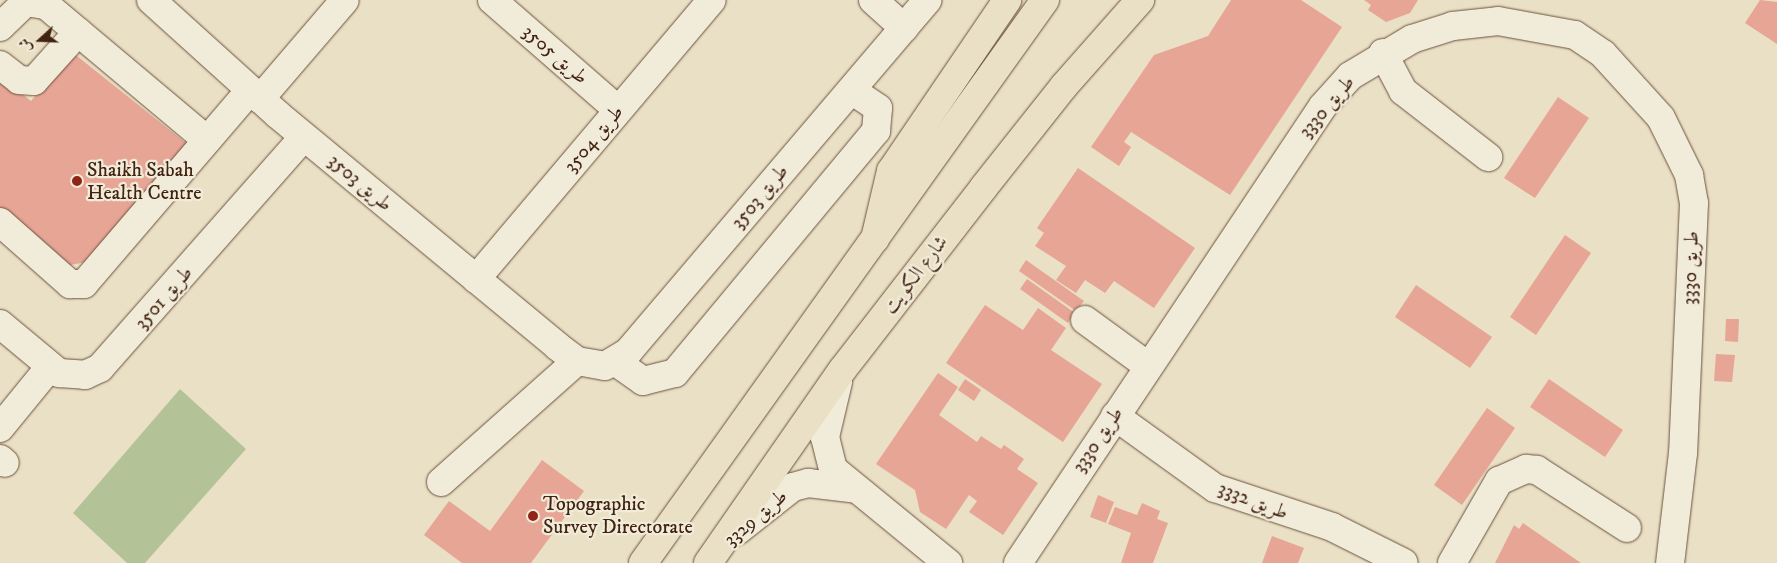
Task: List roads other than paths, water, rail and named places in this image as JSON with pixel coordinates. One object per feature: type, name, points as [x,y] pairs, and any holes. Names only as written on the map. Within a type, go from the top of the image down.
[{"type":"main road","points":[[875,239],[891,172],[1007,0]]},
{"type":"main road","points":[[643,563],[1045,0]]},
{"type":"main road","name":"شارع الكويت","points":[[712,557],[843,369],[1064,86],[1140,0]]},
{"type":"street","name":"طريق 3503","points":[[151,0],[304,137],[577,361]]},
{"type":"street","points":[[0,222],[70,284],[84,284],[208,140],[255,95],[345,0]]},
{"type":"street","name":"طريق 3505","points":[[492,0],[618,110]]},
{"type":"street","name":"طريق 3504","points":[[476,279],[712,0]]},
{"type":"street","points":[[873,0],[904,28]]},
{"type":"street","name":"طريق 3503","points":[[616,362],[928,0]]},
{"type":"street","points":[[0,27],[19,6],[33,1],[46,5],[208,140]]},
{"type":"street","name":"طريق 3330","points":[[1018,563],[1323,106],[1350,76],[1383,53],[1453,26],[1498,21],[1575,35],[1603,54],[1661,118],[1679,149],[1694,203],[1683,453],[1670,563]]},
{"type":"street","points":[[0,64],[19,80],[34,81],[78,32]]},
{"type":"street","points":[[1383,53],[1403,91],[1488,157]]},
{"type":"street","points":[[441,482],[577,361],[590,365],[616,362],[643,381],[675,373],[876,131],[878,108],[851,90]]},
{"type":"street","name":"طريق 3501","points":[[0,324],[49,368],[70,376],[85,374],[112,358],[304,137]]},
{"type":"street","points":[[1085,320],[1148,366]]},
{"type":"street","points":[[0,428],[49,368]]},
{"type":"street","points":[[843,369],[830,404],[825,437],[833,469],[948,563]]},
{"type":"street","name":"طريق 3332","points":[[1115,416],[1215,488],[1332,527],[1404,563]]},
{"type":"street","points":[[1452,563],[1499,481],[1526,470],[1537,470],[1627,528]]},
{"type":"street","name":"طريق 3329","points":[[712,557],[764,506],[793,487],[808,483],[857,489]]},
{"type":"place","name":"Shaikh Sabah Health Centre","points":[[77,181]]},
{"type":"place","name":"Topographic Survey Directorate","points":[[533,516]]}]
